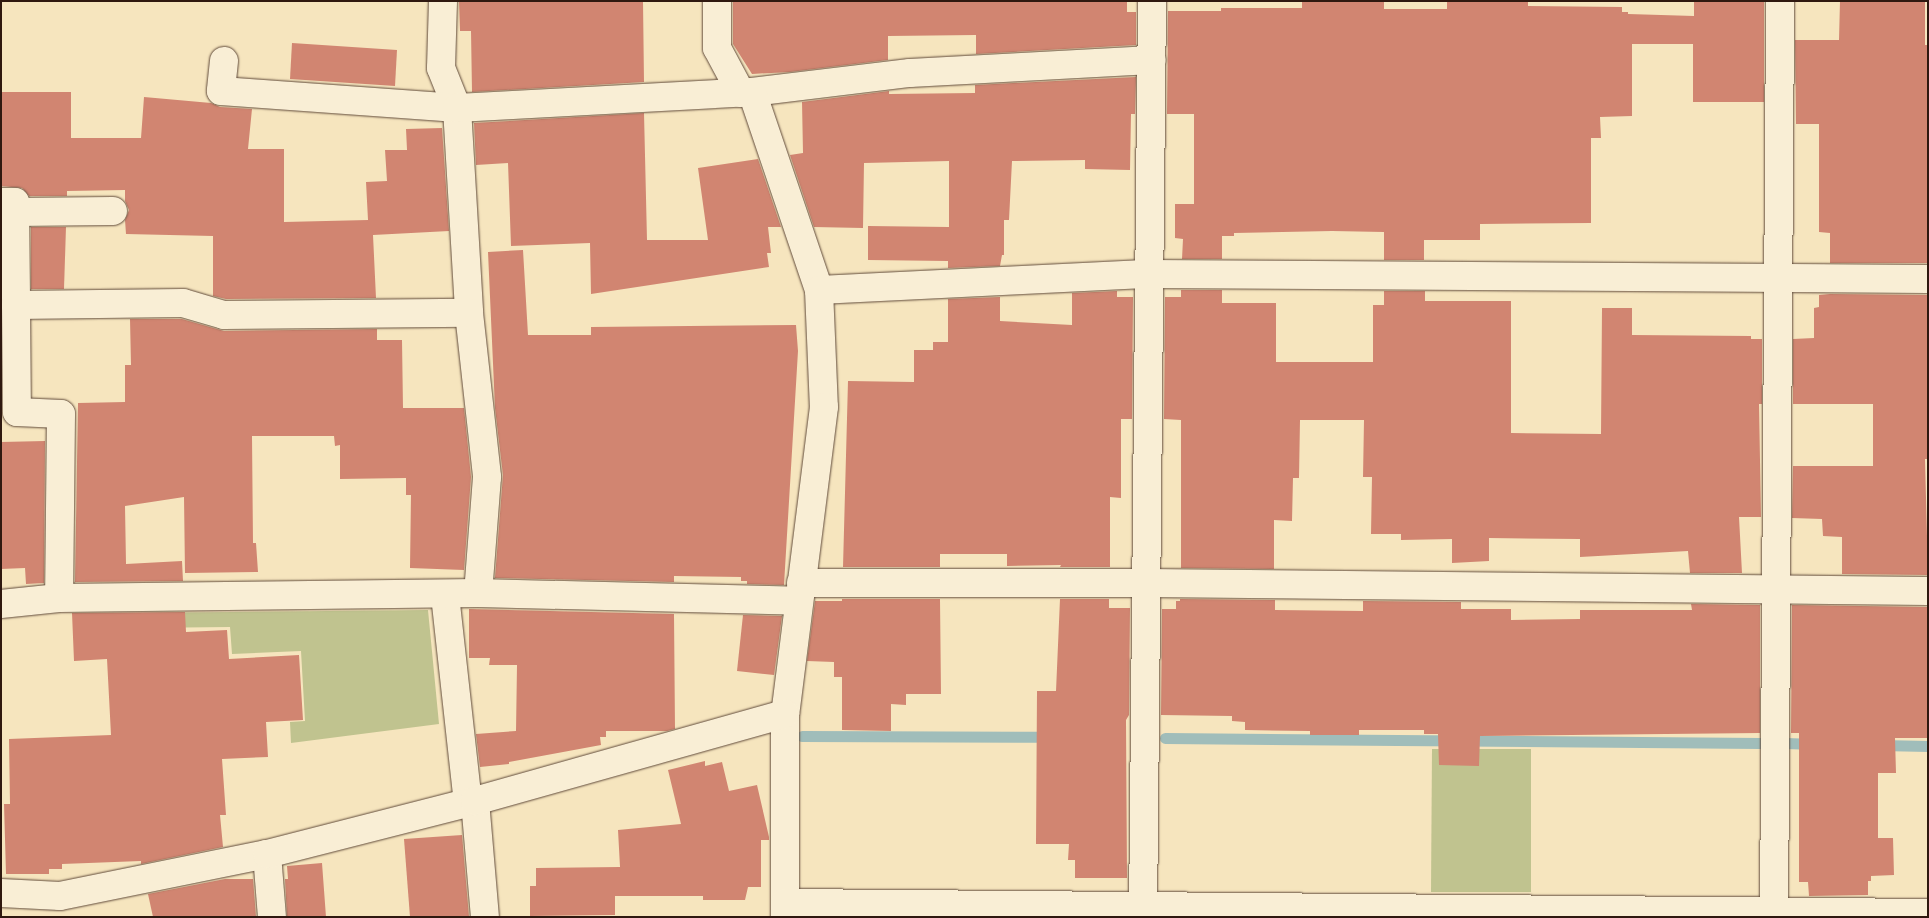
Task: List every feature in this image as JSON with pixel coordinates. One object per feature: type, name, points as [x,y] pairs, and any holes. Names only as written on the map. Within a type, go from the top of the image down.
[{"type":"street","points":[[443,1],[442,68],[457,108],[469,313],[487,477],[478,593]]},
{"type":"street","points":[[717,1],[717,48],[746,92],[819,290],[824,407],[785,714],[785,910],[1928,913]]},
{"type":"street","points":[[1144,912],[1152,1]]},
{"type":"street","points":[[1774,914],[1780,1]]},
{"type":"street","points":[[224,61],[221,91],[457,108],[746,92],[910,73],[1152,60]]},
{"type":"street","points":[[59,598],[61,414],[17,412],[16,305],[8,207],[113,211]]},
{"type":"street","points":[[819,290],[1150,274],[1928,279]]},
{"type":"street","points":[[16,305],[183,303],[224,315],[469,313]]},
{"type":"street","points":[[1,604],[59,598],[445,595],[478,593],[800,592],[1147,583],[1928,591]]},
{"type":"street","points":[[445,595],[485,917]]},
{"type":"street","points":[[1,893],[60,906],[471,802],[785,714]]},
{"type":"street","points":[[267,854],[272,917]]},
{"type":"green space","points":[[428,610],[439,724],[291,743],[290,722],[305,721],[301,651],[232,654],[230,627],[139,628],[138,613]]},
{"type":"green space","points":[[1432,749],[1531,749],[1531,892],[1431,892]]},
{"type":"building","points":[[459,1],[643,1],[644,82],[472,92],[471,31],[460,31]]},
{"type":"building","points":[[733,1],[1127,1],[1127,12],[1136,12],[1136,45],[976,54],[976,35],[888,36],[888,60],[790,72],[752,74],[733,44]]},
{"type":"building","points":[[1384,1],[1384,9],[1447,9],[1447,2],[1528,1],[1528,6],[1622,7],[1622,12],[1628,12],[1628,14],[1694,16],[1694,1],[1764,1],[1764,102],[1693,102],[1693,44],[1632,44],[1632,116],[1600,117],[1601,138],[1591,138],[1591,223],[1480,224],[1480,240],[1424,240],[1424,260],[1384,260],[1384,232],[1332,231],[1234,233],[1234,236],[1222,236],[1222,259],[1182,259],[1183,239],[1175,238],[1175,204],[1194,204],[1194,114],[1167,114],[1168,11],[1221,11],[1221,8],[1302,8],[1302,2]]},
{"type":"building","points":[[1840,1],[1925,1],[1925,45],[1928,45],[1928,263],[1830,263],[1830,233],[1819,232],[1819,124],[1796,124],[1795,40],[1839,40]]},
{"type":"building","points":[[292,43],[397,50],[395,86],[290,79]]},
{"type":"building","points":[[1136,77],[1135,114],[1131,114],[1130,170],[1085,169],[1085,160],[1012,161],[1009,220],[1004,220],[1004,255],[1002,255],[1000,266],[948,268],[948,261],[868,260],[868,226],[949,227],[949,161],[864,163],[863,228],[814,227],[790,155],[803,153],[802,102],[889,91],[889,94],[975,93],[975,85]]},
{"type":"building","points":[[1,92],[71,92],[71,138],[141,138],[144,97],[211,103],[220,107],[252,109],[248,149],[284,149],[284,222],[368,220],[366,182],[387,181],[385,150],[407,150],[406,129],[442,128],[449,231],[373,235],[376,298],[226,299],[213,296],[213,236],[126,234],[125,220],[129,210],[125,201],[125,190],[67,191],[67,196],[29,196],[22,188],[1,186]]},
{"type":"building","points":[[644,113],[647,240],[708,240],[698,168],[758,159],[781,227],[768,227],[771,253],[767,253],[769,267],[591,294],[590,243],[511,246],[508,163],[476,165],[474,123]]},
{"type":"building","points":[[31,227],[66,227],[64,289],[31,289]]},
{"type":"building","points":[[523,250],[528,335],[591,335],[591,327],[796,325],[798,351],[784,585],[747,584],[747,581],[741,581],[741,577],[674,576],[674,582],[495,578],[503,475],[495,408],[488,252]]},
{"type":"building","points":[[1181,290],[1222,290],[1222,303],[1276,303],[1276,362],[1373,362],[1373,305],[1384,305],[1384,291],[1425,291],[1425,301],[1511,301],[1511,433],[1601,434],[1602,308],[1632,308],[1632,335],[1751,336],[1751,339],[1762,339],[1762,404],[1759,404],[1761,517],[1739,517],[1742,573],[1690,573],[1688,551],[1580,557],[1580,539],[1489,538],[1489,561],[1452,563],[1452,539],[1401,540],[1401,534],[1371,534],[1372,477],[1363,477],[1364,420],[1300,420],[1299,478],[1293,478],[1292,521],[1274,520],[1274,569],[1181,568],[1181,420],[1164,419],[1165,297],[1181,297]]},
{"type":"building","points":[[1117,291],[1117,297],[1133,297],[1132,419],[1121,419],[1121,498],[1110,497],[1110,567],[1060,567],[1061,565],[1007,566],[1007,554],[940,554],[940,567],[843,567],[848,381],[914,382],[914,350],[933,350],[933,342],[948,342],[948,299],[1000,297],[1000,321],[1072,325],[1072,293]]},
{"type":"building","points":[[1819,295],[1928,295],[1928,459],[1925,459],[1928,575],[1842,574],[1842,537],[1823,536],[1822,519],[1792,518],[1793,466],[1873,466],[1873,404],[1793,404],[1793,339],[1814,338],[1814,308],[1819,307]]},
{"type":"building","points":[[130,319],[182,319],[224,331],[377,329],[377,340],[402,340],[403,408],[464,408],[471,477],[464,570],[410,568],[411,495],[406,495],[406,478],[340,479],[340,445],[335,446],[334,436],[252,436],[253,543],[256,543],[258,572],[185,573],[184,497],[125,506],[126,564],[182,561],[183,581],[75,582],[78,403],[125,402],[125,365],[131,365]]},
{"type":"building","points":[[45,441],[44,583],[26,584],[25,568],[1,569],[1,442]]},
{"type":"building","points":[[842,599],[940,599],[941,694],[906,694],[906,705],[891,704],[891,731],[842,730],[842,677],[834,677],[834,662],[807,661],[815,601],[842,601]]},
{"type":"building","points":[[1060,599],[1109,599],[1109,608],[1130,608],[1129,715],[1126,720],[1127,878],[1075,878],[1075,860],[1068,860],[1069,844],[1036,844],[1037,691],[1056,691]]},
{"type":"building","points":[[1180,599],[1275,600],[1275,610],[1363,611],[1363,601],[1461,602],[1461,609],[1511,609],[1511,620],[1580,619],[1580,610],[1692,610],[1691,604],[1760,605],[1760,733],[1480,736],[1479,766],[1439,765],[1438,734],[1424,734],[1424,730],[1359,730],[1359,735],[1310,735],[1310,731],[1245,730],[1245,722],[1232,721],[1232,716],[1161,715],[1162,609],[1176,609],[1176,601],[1180,601]]},
{"type":"building","points":[[1792,605],[1928,607],[1928,738],[1895,738],[1896,773],[1878,773],[1878,838],[1893,838],[1894,875],[1871,876],[1871,881],[1868,881],[1868,895],[1809,896],[1808,882],[1799,882],[1799,733],[1791,733]]},
{"type":"building","points":[[469,609],[674,614],[675,729],[667,731],[606,731],[606,737],[600,737],[601,745],[509,762],[509,764],[480,767],[476,734],[516,731],[517,665],[489,665],[490,658],[469,658]]},
{"type":"building","points":[[185,612],[186,632],[227,630],[229,659],[299,655],[303,720],[266,722],[268,757],[222,759],[226,815],[220,815],[223,847],[141,864],[141,861],[62,864],[62,869],[49,869],[49,874],[6,874],[4,804],[10,804],[9,739],[111,735],[107,659],[74,661],[72,613]]},
{"type":"building","points":[[743,615],[782,616],[774,675],[737,671]]},
{"type":"building","points":[[705,761],[705,766],[722,762],[729,791],[757,785],[769,837],[769,840],[761,840],[761,887],[748,887],[745,900],[703,900],[703,896],[615,896],[615,915],[530,916],[530,886],[536,886],[536,868],[620,867],[618,830],[681,824],[668,770]]},
{"type":"building","points":[[462,835],[469,917],[410,917],[404,839]]},
{"type":"building","points":[[322,863],[326,917],[287,917],[285,879],[288,879],[287,866]]},
{"type":"building","points":[[225,879],[253,879],[256,917],[153,917],[148,894]]},
{"type":"waterway","points":[[802,736],[1051,737]]},
{"type":"waterway","points":[[1165,738],[1760,743]]},
{"type":"waterway","points":[[1786,743],[1814,744]]},
{"type":"waterway","points":[[1880,745],[1928,746]]}]
